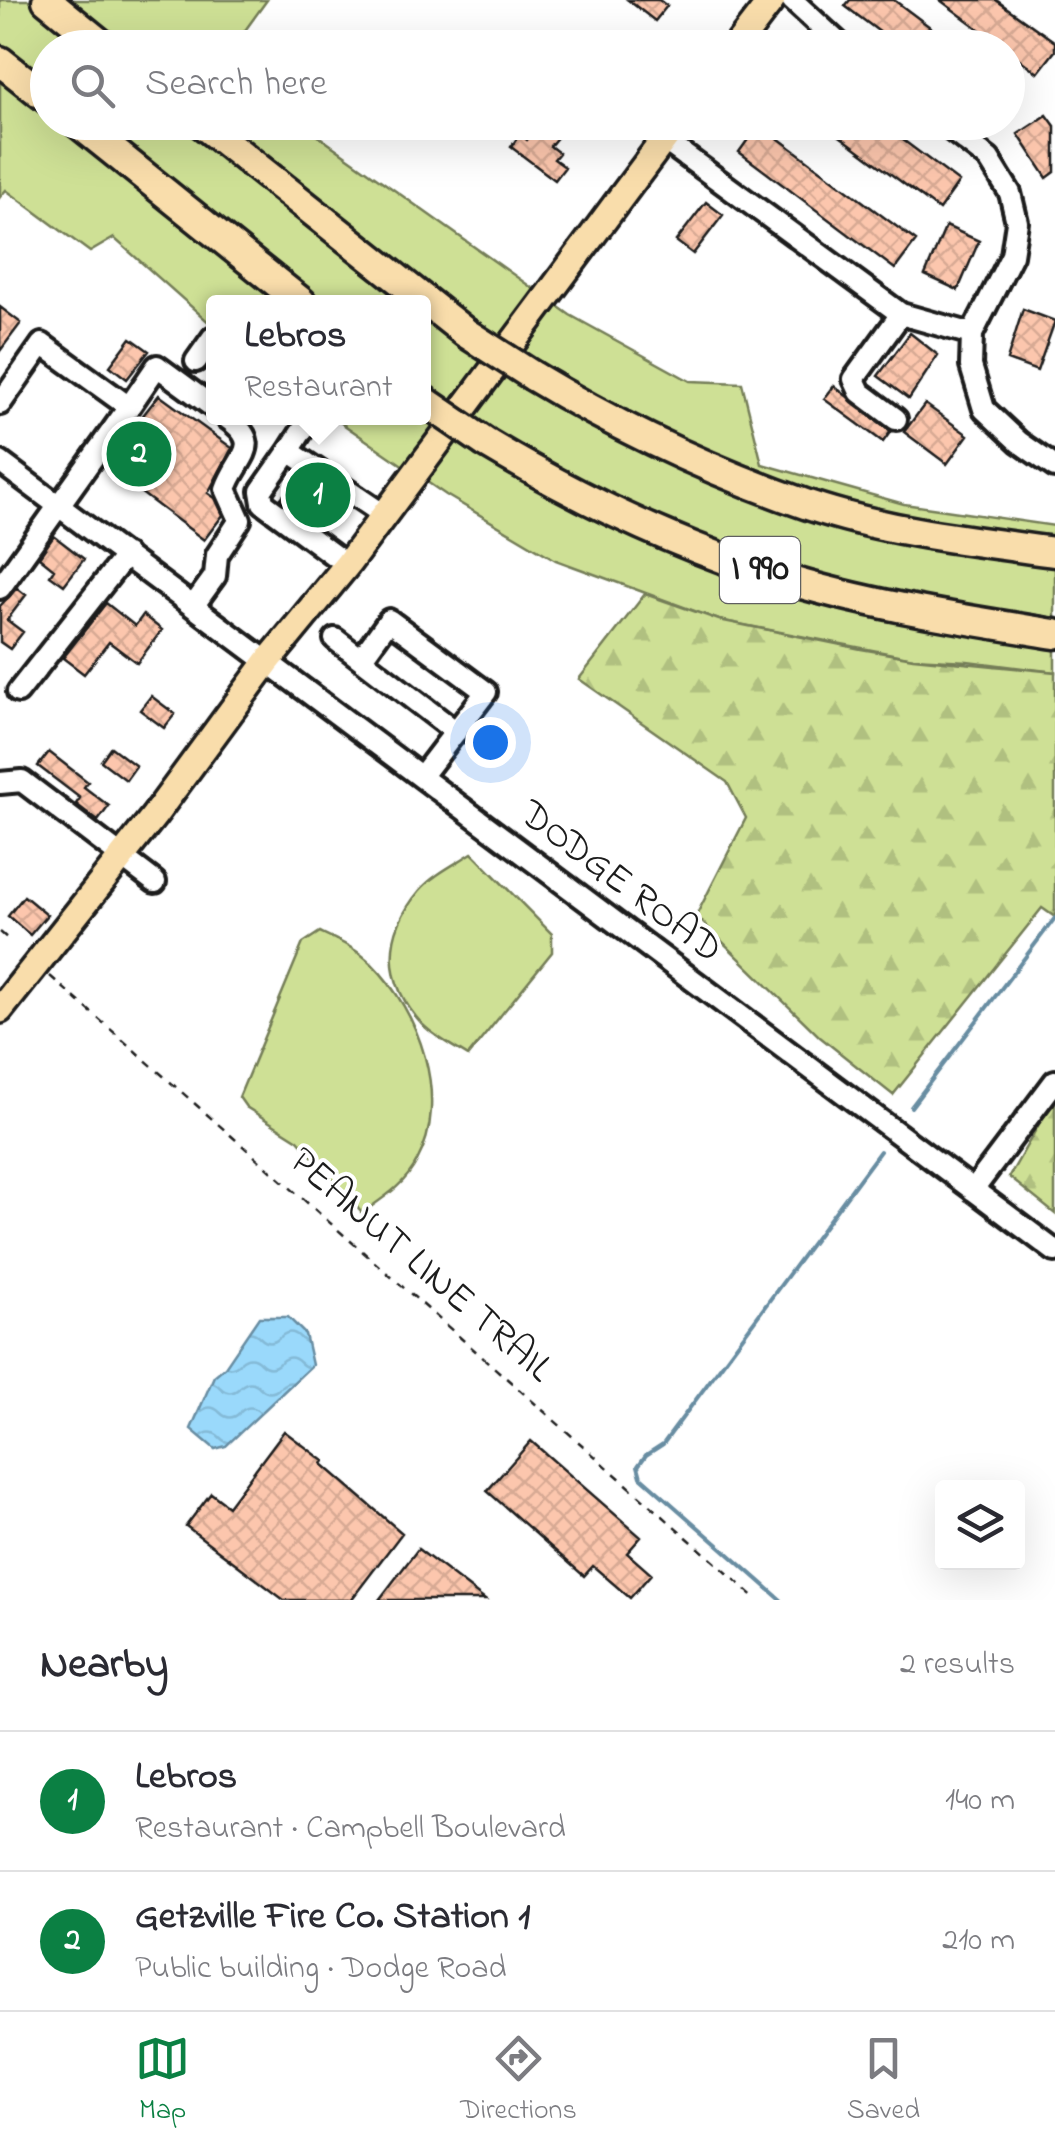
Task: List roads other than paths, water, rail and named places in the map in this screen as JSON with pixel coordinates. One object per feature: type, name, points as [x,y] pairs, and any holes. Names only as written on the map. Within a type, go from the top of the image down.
[{"type":"highway","points":[[47,0],[84,30]]},
{"type":"highway","points":[[0,61],[30,85]]},
{"type":"highway","points":[[99,140],[291,295]]},
{"type":"highway","name":"I 990","points":[[223,140],[418,295]]},
{"type":"highway","name":"I 990","points":[[431,305],[466,333],[586,408],[673,450],[810,506],[924,534],[1055,552]]},
{"type":"highway","name":"I 990","points":[[431,406],[546,479],[620,516],[702,550],[780,578],[927,614],[1055,634]]},
{"type":"main road","points":[[749,30],[772,0]]},
{"type":"main road","points":[[0,1010],[346,565],[664,140]]},
{"type":"street","points":[[792,0],[824,30]]},
{"type":"street","points":[[682,140],[901,314],[972,334]]},
{"type":"street","points":[[964,140],[990,160],[1010,193],[1017,222],[1012,255],[972,334],[971,366],[984,410],[1019,442],[1055,467]]},
{"type":"street","points":[[896,419],[860,392],[854,379],[901,314]]},
{"type":"street","points":[[0,404],[42,344],[129,407]]},
{"type":"street","points":[[196,361],[206,347]]},
{"type":"street","points":[[0,588],[158,366],[206,402]]},
{"type":"street","points":[[194,605],[215,576],[217,554],[240,520],[226,489],[247,448],[236,425]]},
{"type":"street","points":[[306,425],[262,491],[263,504],[346,565]]},
{"type":"street","points":[[289,451],[384,515]]},
{"type":"street","name":"DODGE ROAD","points":[[0,462],[1055,1251]]},
{"type":"street","points":[[18,692],[126,555]]},
{"type":"street","points":[[361,659],[389,620],[486,692],[422,777]]},
{"type":"street","points":[[335,639],[456,732]]},
{"type":"street","points":[[0,782],[22,781],[155,882]]},
{"type":"street","points":[[973,1190],[1055,1081]]},
{"type":"water","points":[[259,1317],[288,1317],[305,1334],[312,1365],[226,1446],[215,1449],[191,1429],[214,1376],[225,1367]]},
{"type":"waterway","points":[[911,1107],[1055,918]]},
{"type":"waterway","points":[[781,1600],[641,1477],[638,1466],[663,1444],[880,1151]]},
{"type":"place","name":"Getzville Fire Co. Station 1","points":[[139,454]]},
{"type":"place","name":"Lebros","points":[[318,495]]}]
